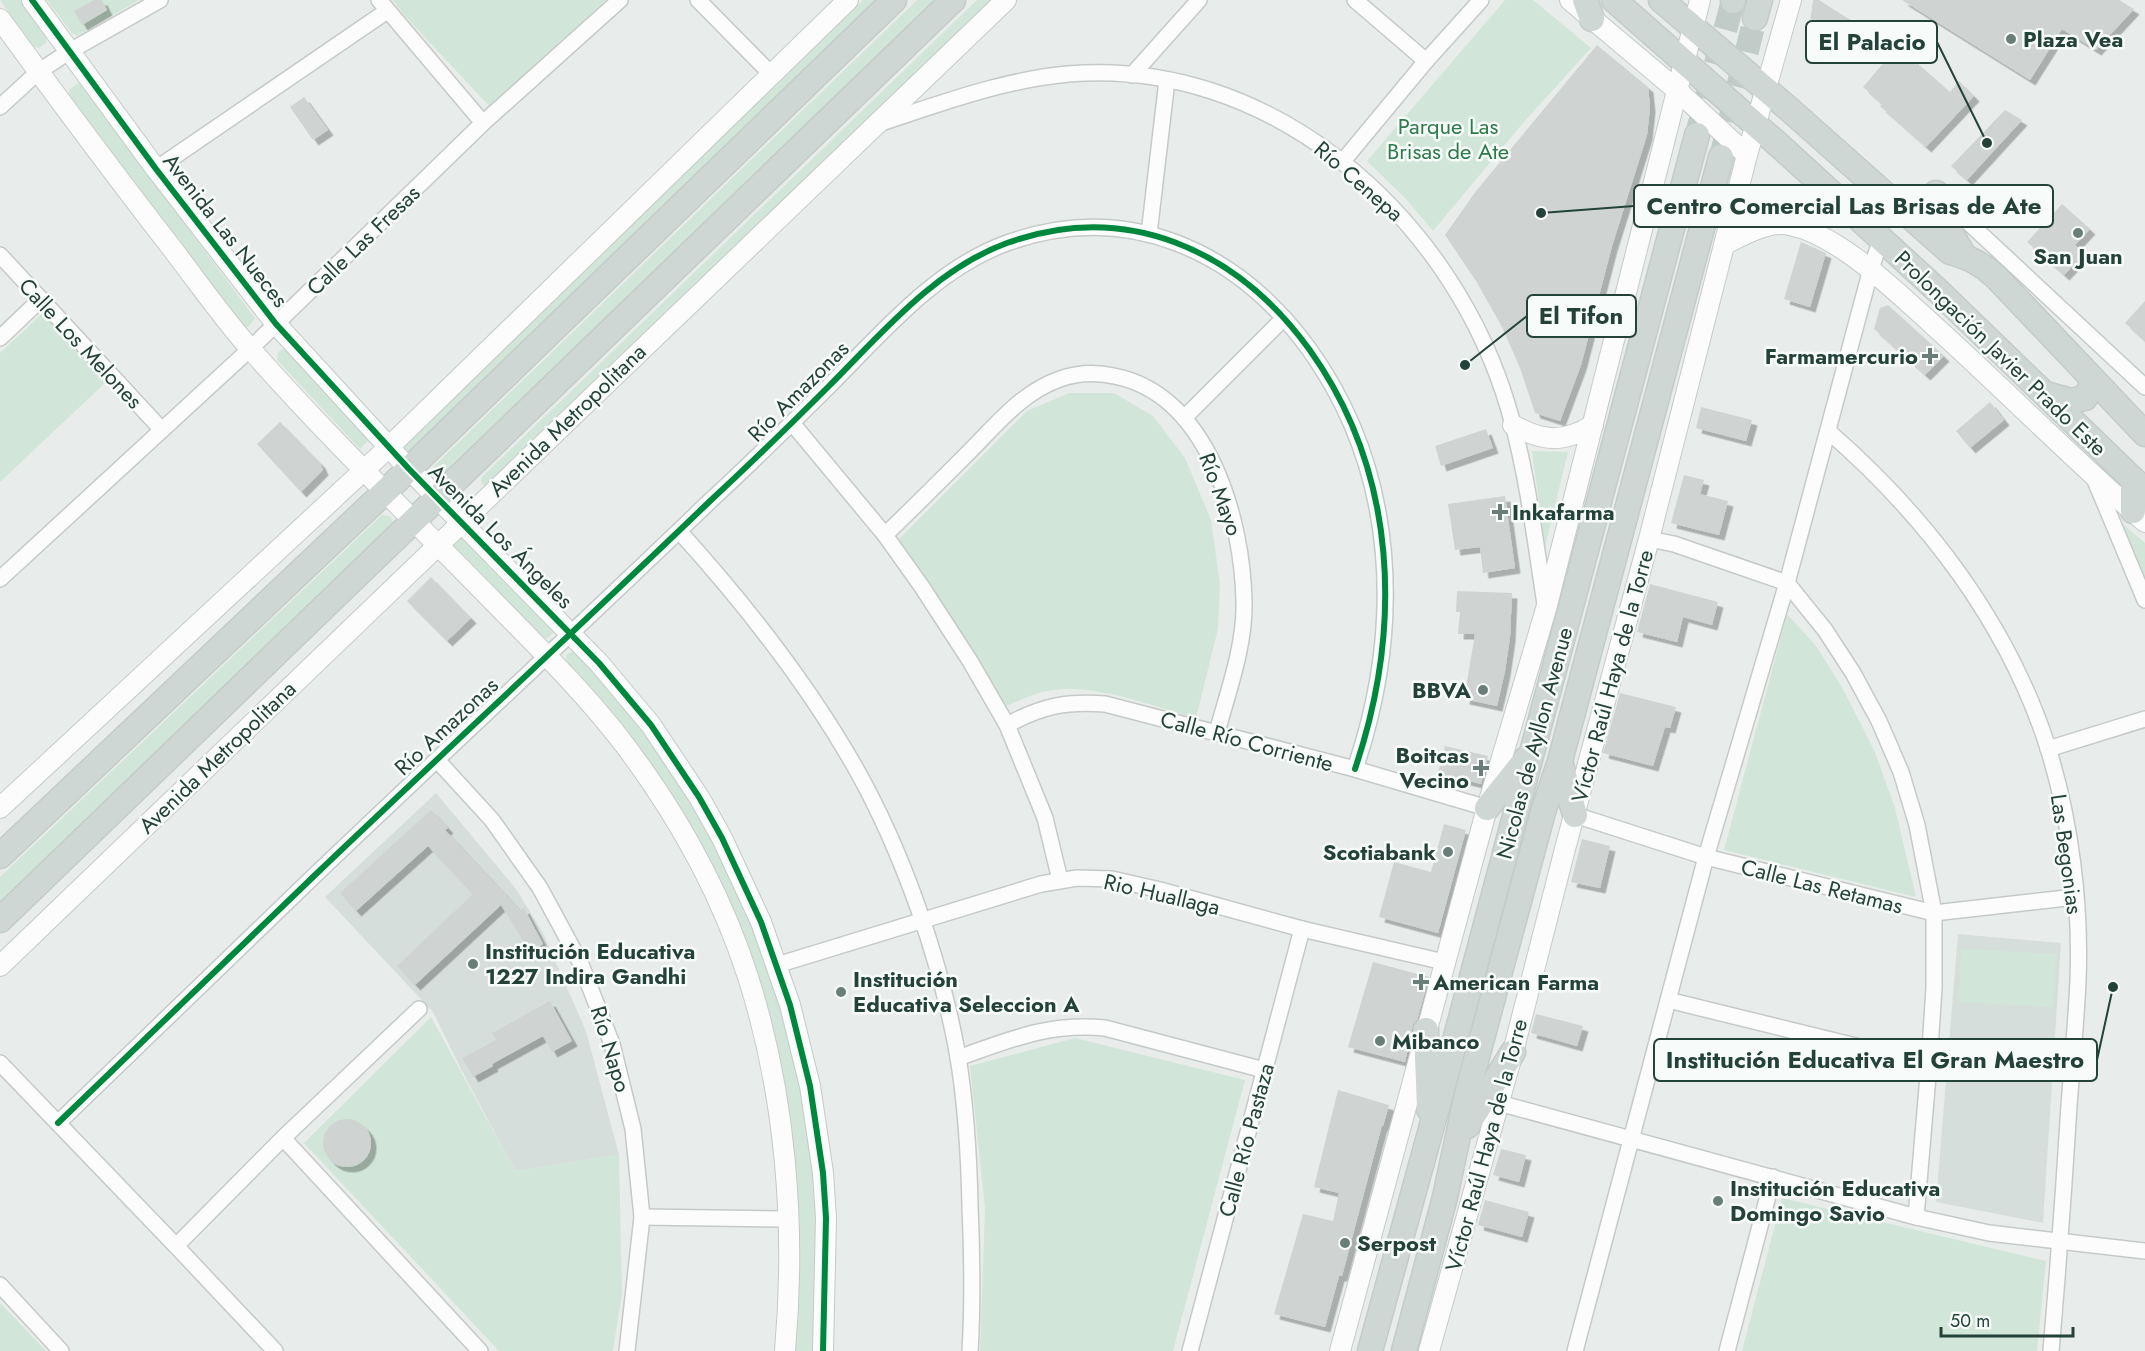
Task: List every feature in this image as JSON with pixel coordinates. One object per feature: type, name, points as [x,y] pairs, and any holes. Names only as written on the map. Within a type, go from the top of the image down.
[{"type":"main road","points":[[0,856],[385,492],[894,0]]},
{"type":"main road","name":"Avenida Metropolitana","points":[[0,921],[953,0]]},
{"type":"main road","name":"Prolongación Javier Prado Este","points":[[1614,0],[1938,291],[2043,393],[2139,501]]},
{"type":"main road","name":"Prolongación Javier Prado Este","points":[[1661,0],[1766,89],[1876,188],[1957,254],[1981,264],[1996,277],[2145,434]]},
{"type":"main road","name":"Nicolas de Ayllon Avenue","points":[[1370,1351],[1697,135]]},
{"type":"main road","name":"Nicolas de Ayllon Avenue","points":[[1404,1351],[1445,1197],[1470,1083],[1543,812],[1560,761],[1721,157]]},
{"type":"main road","points":[[1854,215],[1876,188]]},
{"type":"main road","points":[[1936,193],[1957,254],[1939,271],[1938,291]]},
{"type":"main road","points":[[2043,393],[2071,401],[2085,398],[2091,387],[2091,378]]},
{"type":"main road","points":[[1487,808],[1533,750]]},
{"type":"main road","points":[[1560,761],[1575,815]]},
{"type":"main road","points":[[1426,1030],[1429,1132]]},
{"type":"main road","points":[[1458,1140],[1513,1052]]},
{"type":"street","name":"Avenida Las Nueces","points":[[32,0],[156,169],[276,324],[409,469]]},
{"type":"street","points":[[0,107],[38,72],[70,51],[160,0]]},
{"type":"street","name":"Calle Las Fresas","points":[[0,579],[250,350],[483,123],[620,0]]},
{"type":"street","points":[[698,0],[771,74]]},
{"type":"street","points":[[0,808],[363,471],[848,0]]},
{"type":"street","name":"Avenida Metropolitana","points":[[0,966],[1006,0]]},
{"type":"street","points":[[1132,75],[1199,0]]},
{"type":"street","points":[[1355,0],[1426,61]]},
{"type":"street","points":[[1343,161],[1426,61],[1481,0]]},
{"type":"street","points":[[1570,0],[1589,9],[1747,155]]},
{"type":"street","points":[[1340,1351],[1444,962],[1546,609],[1700,0]]},
{"type":"street","name":"Víctor Raúl Haya de la Torre","points":[[1429,1351],[1513,1052],[1649,539],[1747,155],[1791,0]]},
{"type":"street","points":[[156,169],[383,6],[483,123]]},
{"type":"street","points":[[0,19],[250,350],[363,471],[547,656],[594,708],[648,778],[685,838],[723,912],[747,975],[771,1071],[782,1140],[789,1219],[785,1351]]},
{"type":"street","name":"Río Cenepa","points":[[878,124],[980,90],[1009,83],[1070,74],[1132,75],[1167,80],[1220,94],[1260,110],[1298,130],[1343,161],[1403,219],[1440,266],[1465,306],[1486,348],[1504,393],[1513,425],[1526,483],[1546,609]]},
{"type":"street","points":[[1149,234],[1167,80]]},
{"type":"street","points":[[1936,193],[2142,377]]},
{"type":"street","name":"Prolongación Javier Prado Este","points":[[1725,244],[1761,227],[1786,224],[1813,231],[1871,269],[1964,352],[2092,474],[2139,501]]},
{"type":"street","name":"Río Amazonas","points":[[58,1123],[792,423],[896,319],[940,280],[980,255],[1024,237],[1070,229],[1112,229],[1149,234],[1214,259],[1251,285],[1284,318],[1320,364],[1348,416],[1360,443],[1370,475],[1385,572],[1384,638],[1374,704],[1355,769]]},
{"type":"street","points":[[1575,1351],[1706,857],[1787,583],[1881,239]]},
{"type":"street","name":"Calle Los Melones","points":[[0,255],[162,430]]},
{"type":"street","points":[[0,338],[41,299]]},
{"type":"street","points":[[1184,418],[1284,318]]},
{"type":"street","name":"Río Mayo","points":[[885,535],[1019,402],[1039,388],[1061,379],[1093,373],[1125,378],[1151,389],[1169,402],[1201,440],[1220,480],[1234,522],[1241,559],[1245,605],[1238,653],[1217,732]]},
{"type":"street","points":[[792,423],[885,535],[964,651],[1007,725],[1045,818],[1060,880]]},
{"type":"street","points":[[1513,425],[1528,434],[1545,438],[1562,438],[1579,434],[1593,424]]},
{"type":"street","name":"Las Begonias","points":[[1828,431],[1855,454],[1905,505],[1977,599],[2016,672],[2048,749],[2065,822],[2075,897],[2078,981],[2051,1351]]},
{"type":"street","name":"Avenida Los Ángeles","points":[[409,469],[571,633],[644,717],[699,797],[743,879],[790,1005],[810,1086],[823,1173],[826,1218],[823,1351]]},
{"type":"street","points":[[2092,474],[2144,597]]},
{"type":"street","points":[[679,531],[750,613],[834,732],[875,805],[922,921],[947,1008],[958,1058],[969,1156],[973,1309],[970,1351]]},
{"type":"street","points":[[1649,539],[1674,544],[1787,583],[1825,630],[1853,674],[1879,721],[1901,772],[1917,825],[1934,913],[1934,988],[1916,1217]]},
{"type":"street","name":"Calle Río Corriente","points":[[1007,725],[1028,713],[1052,705],[1080,702],[1105,704],[1355,769],[1487,808]]},
{"type":"street","points":[[2048,749],[2145,719]]},
{"type":"street","name":"Río Napo","points":[[437,760],[466,789],[517,854],[561,923],[580,962],[612,1044],[633,1129],[642,1216],[627,1351]]},
{"type":"street","name":"Calle Las Retamas","points":[[1575,815],[1706,857],[1934,913],[2075,897]]},
{"type":"street","name":"Rio Huallaga","points":[[777,965],[1060,880],[1112,879],[1302,929],[1444,962]]},
{"type":"street","name":"Calle Río Pastaza","points":[[1190,1351],[1302,929]]},
{"type":"street","points":[[1668,1000],[1929,1064]]},
{"type":"street","points":[[176,1246],[283,1138],[419,1009]]},
{"type":"street","points":[[958,1058],[1025,1035],[1052,1028],[1078,1025],[1105,1028],[1264,1070]]},
{"type":"street","points":[[0,1063],[275,1351]]},
{"type":"street","points":[[1499,1103],[1916,1217],[1989,1233],[2145,1251]]},
{"type":"street","points":[[283,1138],[480,1351]]},
{"type":"street","points":[[1727,1351],[1773,1177]]},
{"type":"street","points":[[642,1216],[789,1219]]},
{"type":"street","points":[[0,1285],[62,1351]]},
{"type":"shaded area","name":"Institución Educativa 1227 Indira Gandhi","points":[[436,793],[516,889],[543,933],[586,1031],[619,1155],[515,1171],[433,1012],[325,897]]},
{"type":"shaded area","points":[[1958,934],[2061,943],[2043,1223],[1936,1202]]},
{"type":"green space","points":[[0,0],[20,0],[47,36],[46,43],[39,48],[34,47]]},
{"type":"green space","points":[[47,0],[139,0],[77,36],[71,32]]},
{"type":"green space","points":[[393,0],[606,0],[490,107],[404,15]]},
{"type":"green space","points":[[863,0],[875,0],[411,450],[405,450],[404,444]]},
{"type":"green space","points":[[917,0],[939,0],[442,478],[433,474],[434,466]]},
{"type":"green space","points":[[977,0],[994,0],[487,487],[482,484],[481,478]]},
{"type":"green space","name":"Parque Las Brisas de Ate","points":[[1505,0],[1533,0],[1591,48],[1523,123],[1433,231],[1405,198],[1367,161]]},
{"type":"green space","points":[[78,83],[254,317],[255,319],[247,328],[148,204],[70,99],[69,90]]},
{"type":"green space","points":[[43,313],[105,383],[0,482],[0,353]]},
{"type":"green space","points":[[286,347],[372,437],[360,449],[277,360],[278,352]]},
{"type":"green space","points":[[1069,393],[1114,393],[1153,416],[1185,458],[1211,520],[1220,584],[1218,629],[1196,718],[1120,696],[1080,689],[1042,692],[1004,707],[955,625],[898,540],[1027,411]]},
{"type":"green space","points":[[1532,451],[1568,452],[1545,547]]},
{"type":"green space","points":[[382,515],[390,516],[393,527],[0,907],[0,877]]},
{"type":"green space","points":[[2119,521],[2145,543],[2145,582]]},
{"type":"green space","points":[[463,535],[555,628],[548,638],[539,637],[453,548],[452,545]]},
{"type":"green space","points":[[1787,614],[1816,646],[1842,687],[1875,752],[1895,808],[1916,897],[1724,850]]},
{"type":"green space","points":[[575,650],[641,726],[694,806],[721,854],[771,970],[802,1087],[817,1198],[813,1351],[789,1351],[797,1253],[797,1196],[785,1090],[729,908],[567,663],[566,655]]},
{"type":"green space","points":[[1961,949],[2056,954],[2053,1007],[1959,1002]]},
{"type":"green space","points":[[431,1017],[515,1171],[619,1155],[622,1293],[613,1351],[499,1351],[304,1143]]},
{"type":"green space","points":[[1075,1038],[1245,1080],[1173,1351],[980,1351],[985,1208],[970,1066]]},
{"type":"green space","points":[[1782,1198],[2046,1261],[2037,1351],[1742,1351]]},
{"type":"green space","points":[[0,1303],[46,1351],[0,1351]]},
{"type":"building","points":[[94,0],[102,0],[107,10],[82,25],[74,11]]},
{"type":"building","points":[[1813,0],[1819,0],[1852,21],[1828,58],[1819,52],[1809,29]]},
{"type":"building","name":"Plaza Vea","points":[[1902,0],[2119,0],[2134,9],[2096,50],[2062,29],[2030,80]]},
{"type":"building","points":[[1597,45],[1648,87],[1650,107],[1647,135],[1612,246],[1581,365],[1560,421],[1535,413],[1520,368],[1502,327],[1476,281],[1445,235],[1476,191]]},
{"type":"building","points":[[1896,48],[1950,92],[1959,81],[1974,96],[1926,147],[1880,106],[1882,104],[1863,87]]},
{"type":"building","points":[[304,97],[328,130],[313,140],[290,107]]},
{"type":"building","points":[[2005,110],[2022,120],[1967,180],[1951,166]]},
{"type":"building","points":[[2062,204],[2090,229],[2075,245],[2084,254],[2064,275],[2027,242]]},
{"type":"building","points":[[1801,242],[1826,253],[1810,307],[1784,299]]},
{"type":"building","points":[[2145,301],[2145,341],[2125,323]]},
{"type":"building","points":[[1888,305],[1944,356],[1925,375],[1874,329],[1880,308]]},
{"type":"building","points":[[1990,402],[2004,420],[1970,448],[1956,431]]},
{"type":"building","points":[[1701,407],[1752,420],[1746,441],[1696,428]]},
{"type":"building","points":[[280,422],[320,463],[323,470],[301,492],[257,444]]},
{"type":"building","points":[[1486,429],[1493,448],[1441,466],[1435,446]]},
{"type":"building","points":[[1684,475],[1704,480],[1700,494],[1728,501],[1719,535],[1671,523]]},
{"type":"building","points":[[1505,496],[1515,568],[1483,573],[1480,547],[1455,550],[1448,504]]},
{"type":"building","points":[[431,577],[471,618],[447,641],[407,601]]},
{"type":"building","points":[[1650,584],[1718,602],[1712,625],[1683,617],[1677,642],[1637,632]]},
{"type":"building","points":[[1457,591],[1512,593],[1510,637],[1497,706],[1464,699],[1475,634],[1458,634],[1460,612],[1456,612]]},
{"type":"building","points":[[1620,693],[1676,707],[1670,728],[1665,727],[1653,766],[1603,753]]},
{"type":"building","points":[[1445,746],[1488,756],[1481,784],[1438,773]]},
{"type":"building","points":[[431,810],[448,828],[445,830],[520,910],[524,908],[543,944],[530,952],[501,905],[415,985],[397,966],[473,894],[428,846],[356,911],[340,893]]},
{"type":"building","points":[[1444,824],[1466,830],[1438,933],[1379,917],[1394,862],[1431,872]]},
{"type":"building","points":[[1582,839],[1610,846],[1600,888],[1571,882]]},
{"type":"building","points":[[1373,962],[1429,977],[1417,1020],[1413,1024],[1405,1062],[1348,1047]]},
{"type":"building","points":[[550,1001],[572,1041],[552,1052],[543,1036],[473,1077],[462,1058],[496,1040],[492,1033]]},
{"type":"building","points":[[1536,1014],[1583,1026],[1577,1046],[1531,1033]]},
{"type":"building","points":[[1338,1090],[1389,1105],[1342,1276],[1339,1276],[1325,1327],[1274,1314],[1303,1214],[1333,1221],[1339,1193],[1314,1187]]},
{"type":"building","points":[[347,1119],[364,1126],[371,1143],[364,1160],[347,1167],[330,1160],[323,1143],[330,1126]]},
{"type":"building","points":[[1501,1149],[1526,1155],[1519,1182],[1493,1175]]},
{"type":"building","points":[[1485,1200],[1529,1212],[1522,1237],[1478,1225]]},
{"type":"tunnel","points":[[1697,134],[1733,1]]},
{"type":"tunnel","points":[[1721,157],[1755,18]]},
{"type":"cycle path","points":[[32,0],[156,169],[276,324],[409,469],[599,663],[651,725],[699,797],[722,838],[761,922],[790,1005],[810,1086],[823,1173],[826,1218],[823,1351]]},
{"type":"cycle path","points":[[58,1123],[314,876],[755,459],[911,304],[956,269],[981,254],[1007,243],[1051,231],[1095,228],[1136,232],[1176,243],[1213,261],[1248,285],[1280,314],[1309,349],[1338,397],[1360,447],[1375,499],[1383,552],[1385,606],[1381,661],[1370,715],[1355,769]]},
{"type":"place","name":"Plaza Vea","points":[[2011,39]]},
{"type":"place","name":"El Palacio","points":[[1987,143]]},
{"type":"place","name":"Centro Comercial Las Brisas de Ate","points":[[1541,213]]},
{"type":"place","name":"San Juan","points":[[2078,233]]},
{"type":"place","name":"Farmamercurio","points":[[1930,356]]},
{"type":"place","name":"El Tifon","points":[[1465,365]]},
{"type":"place","name":"Inkafarma","points":[[1500,512]]},
{"type":"place","name":"BBVA","points":[[1483,690]]},
{"type":"place","name":"Boitcas Vecino","points":[[1481,768]]},
{"type":"place","name":"Scotiabank","points":[[1448,852]]},
{"type":"place","name":"Institución Educativa 1227 Indira Gandhi","points":[[473,964]]},
{"type":"place","name":"American Farma","points":[[1421,982]]},
{"type":"place","name":"Institución Educativa El Gran Maestro","points":[[2113,987]]},
{"type":"place","name":"Institución Educativa Seleccion A","points":[[841,992]]},
{"type":"place","name":"Mibanco","points":[[1380,1041]]},
{"type":"place","name":"Institución Educativa Domingo Savio","points":[[1718,1201]]},
{"type":"place","name":"Serpost","points":[[1345,1243]]}]
